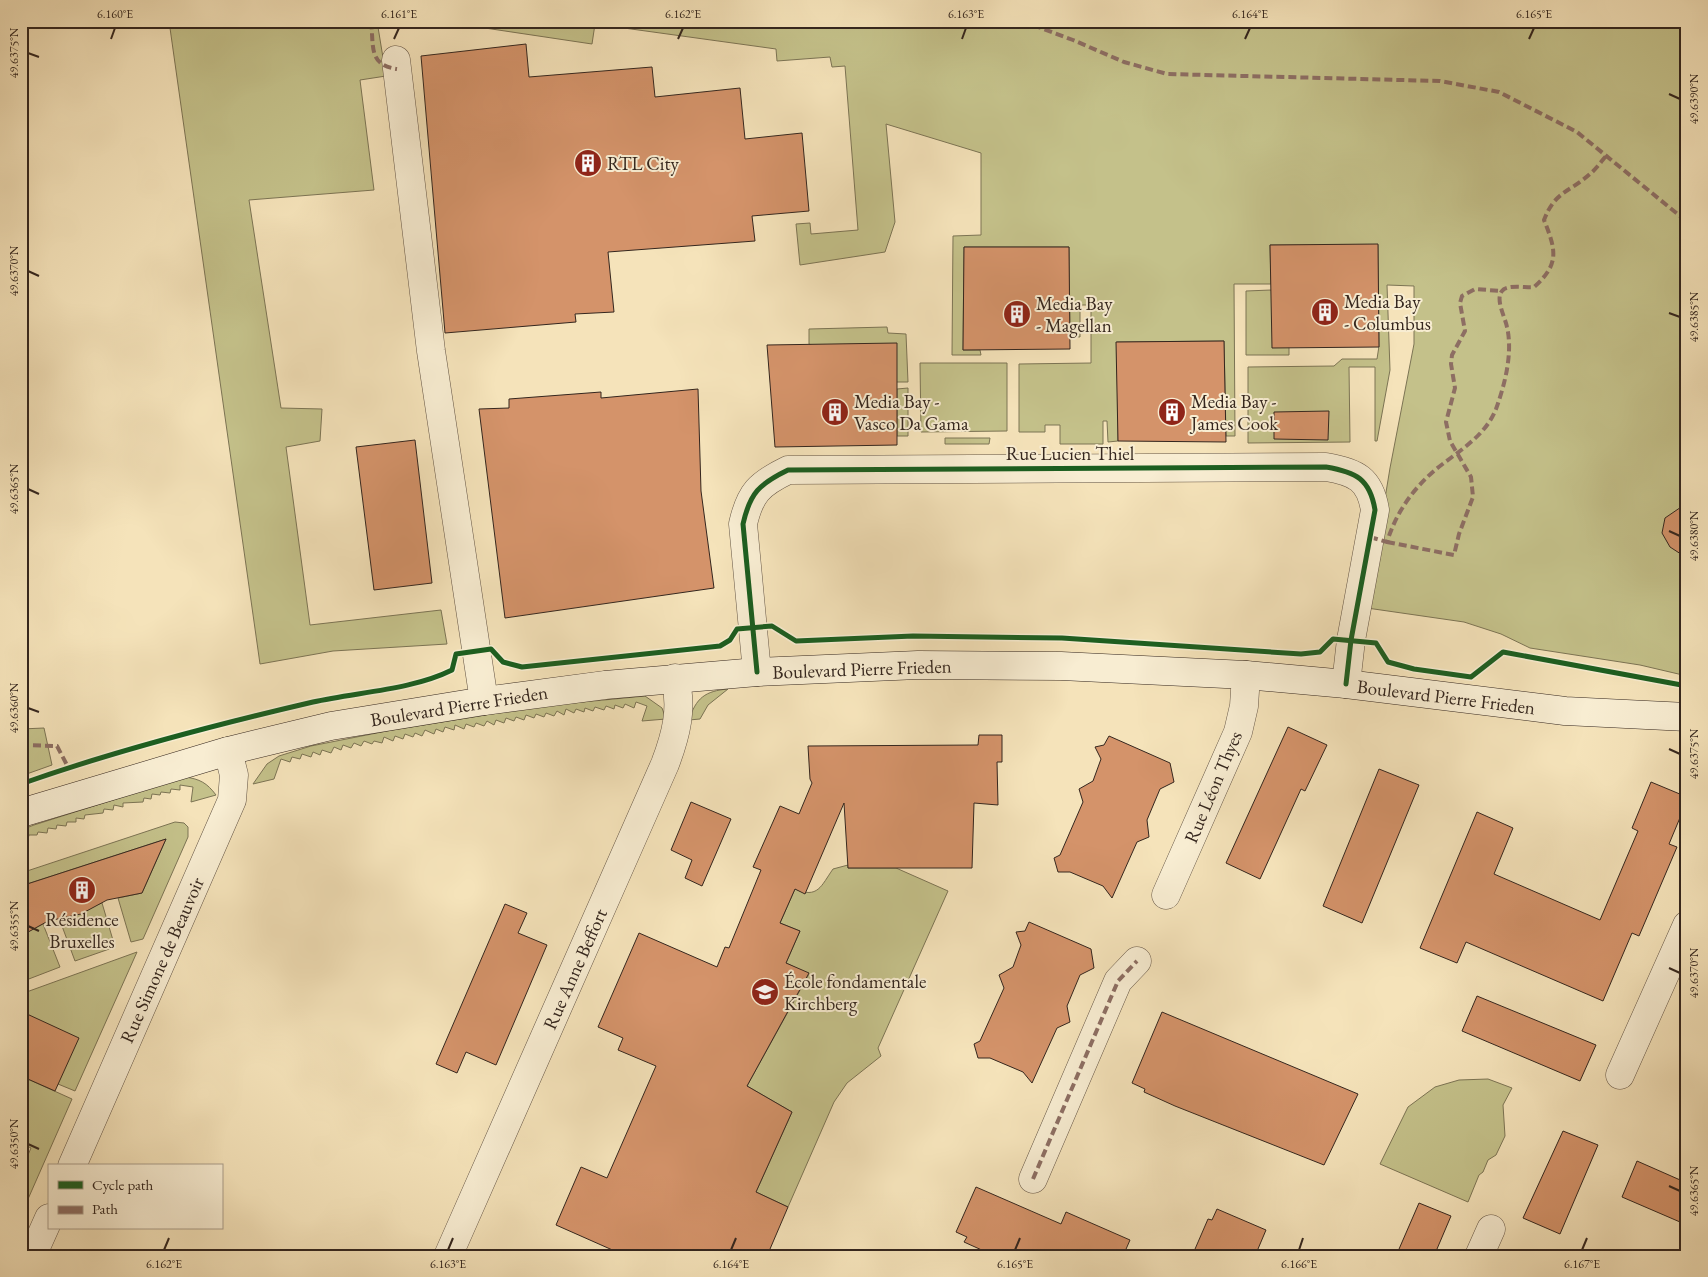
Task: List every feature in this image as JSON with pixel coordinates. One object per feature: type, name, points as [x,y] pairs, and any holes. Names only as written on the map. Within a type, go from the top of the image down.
[{"type":"street","points":[[396,60],[431,351],[484,701]]},
{"type":"street","name":"Rue Lucien Thiel","points":[[757,672],[743,524],[748,505],[754,493],[766,480],[788,470],[1326,467],[1348,472],[1363,481],[1372,494],[1375,510],[1351,640],[1346,684]]},
{"type":"street","name":"Boulevard Pierre Frieden","points":[[21,813],[228,751],[331,726],[484,701],[675,678],[757,672],[928,666],[1061,666],[1246,675],[1346,684],[1565,711],[1687,717]]},
{"type":"street","name":"Rue Léon Thyes","points":[[1166,895],[1238,732],[1244,706],[1246,675]]},
{"type":"street","name":"Rue Anne Beffort","points":[[448,1256],[665,764],[676,734],[678,717],[679,693],[675,678]]},
{"type":"street","name":"Rue Simone de Beauvoir","points":[[73,1164],[232,800],[234,775],[228,751]]},
{"type":"street","points":[[1620,1075],[1687,925]]},
{"type":"street","points":[[1033,1179],[1118,980],[1137,960]]},
{"type":"street","points":[[32,1256],[48,1220]]},
{"type":"street","points":[[1479,1256],[1491,1229]]},
{"type":"shaded area","points":[[169,21],[377,21],[386,76],[360,80],[374,190],[249,200],[281,408],[322,409],[320,441],[286,447],[310,625],[441,610],[447,644],[333,651],[260,664]]},
{"type":"shaded area","points":[[438,21],[1687,21],[1687,676],[1640,665],[1530,648],[1501,634],[1464,622],[1367,608],[1390,468],[1414,344],[1414,286],[1387,285],[1390,370],[1377,441],[1375,441],[1375,367],[1349,367],[1350,442],[1248,443],[1248,367],[1334,366],[1342,359],[1377,359],[1379,346],[1378,245],[1270,245],[1271,284],[1234,284],[1235,436],[1226,436],[1224,341],[1117,342],[1118,441],[1108,442],[1107,421],[1103,421],[1103,444],[1060,444],[1060,425],[1045,425],[1045,432],[1019,432],[1019,364],[1091,363],[1091,305],[1080,305],[1080,337],[1070,336],[1069,247],[964,247],[963,350],[980,350],[981,355],[952,355],[953,236],[981,235],[981,153],[886,124],[895,222],[885,252],[800,265],[796,224],[810,223],[811,234],[858,230],[845,66],[832,67],[830,57],[777,61],[776,49],[595,24],[592,44]]},
{"type":"shaded area","points":[[1271,290],[1289,348],[1289,355],[1246,355],[1246,291]]},
{"type":"shaded area","points":[[887,327],[888,333],[906,334],[908,382],[897,382],[809,344],[809,329]]},
{"type":"shaded area","points":[[920,363],[1007,363],[1007,431],[921,432]]},
{"type":"shaded area","points":[[908,388],[908,436],[897,436],[897,389]]},
{"type":"shaded area","points":[[945,438],[990,438],[989,444],[945,444]]},
{"type":"shaded area","points":[[728,689],[708,705],[700,719],[689,720],[695,706],[702,697],[713,692]]},
{"type":"shaded area","points":[[645,696],[662,708],[666,719],[642,721],[647,706],[636,702],[634,708],[625,704],[623,708],[615,705],[614,709],[606,706],[604,710],[595,707],[593,711],[585,708],[584,712],[576,709],[574,713],[566,709],[564,715],[557,711],[554,716],[546,713],[544,717],[536,714],[534,718],[526,715],[524,720],[516,717],[514,721],[506,718],[504,723],[496,720],[494,725],[487,721],[484,726],[476,723],[474,727],[466,724],[464,729],[455,725],[454,730],[445,727],[443,732],[436,729],[434,734],[425,730],[422,736],[415,733],[413,737],[405,734],[403,739],[395,736],[393,741],[384,737],[382,743],[374,741],[372,744],[364,741],[361,746],[354,743],[351,748],[343,745],[341,750],[334,747],[331,753],[322,750],[320,755],[313,752],[311,757],[302,754],[300,759],[292,757],[290,762],[281,759],[274,779],[253,784],[267,764],[279,756],[311,746],[392,730],[542,706]]},
{"type":"shaded area","points":[[44,728],[52,765],[21,776],[21,729]]},
{"type":"shaded area","points":[[185,777],[203,782],[216,795],[191,802],[193,787],[180,785],[180,790],[171,789],[170,793],[152,794],[151,799],[144,798],[143,802],[123,803],[123,807],[114,805],[113,810],[104,809],[103,813],[85,815],[84,819],[76,818],[76,822],[67,822],[66,826],[57,825],[56,829],[48,828],[47,833],[38,832],[37,835],[29,835],[28,839],[21,838],[21,830],[34,825]]},
{"type":"shaded area","points":[[175,822],[184,823],[188,827],[188,837],[143,939],[131,942],[118,898],[142,893],[166,839],[21,886],[21,873]]},
{"type":"shaded area","points":[[848,865],[848,868],[896,868],[948,891],[878,1048],[881,1056],[847,1083],[834,1102],[788,1207],[756,1192],[792,1112],[747,1086],[809,974],[786,963],[800,931],[780,923],[795,889],[803,892],[814,892],[822,885],[833,869]]},
{"type":"shaded area","points":[[102,903],[115,947],[75,961],[59,918]]},
{"type":"shaded area","points":[[43,924],[60,967],[21,982],[21,935]]},
{"type":"shaded area","points":[[137,952],[75,1091],[58,1084],[21,1028],[21,994]]},
{"type":"shaded area","points":[[21,1076],[72,1099],[21,1215],[21,1171],[31,1148],[21,1143]]},
{"type":"shaded area","points":[[1488,1079],[1512,1088],[1503,1105],[1505,1136],[1496,1155],[1488,1160],[1483,1172],[1479,1175],[1468,1202],[1380,1164],[1408,1107],[1435,1087],[1459,1080]]},
{"type":"building","name":"RTL City","points":[[526,44],[529,77],[652,67],[655,97],[740,88],[745,139],[802,133],[809,211],[752,216],[755,241],[608,252],[614,312],[575,314],[576,322],[445,333],[421,56]]},
{"type":"building","name":"Media Bay - Columbus","points":[[1378,244],[1379,347],[1272,348],[1270,245]]},
{"type":"building","name":"Media Bay - Magellan","points":[[964,247],[1069,247],[1070,349],[963,350]]},
{"type":"building","name":"Media Bay - James Cook","points":[[1224,341],[1226,442],[1118,441],[1116,342]]},
{"type":"building","name":"Media Bay - Vasco Da Gama","points":[[897,343],[897,445],[775,447],[767,345]]},
{"type":"building","points":[[698,389],[701,491],[714,588],[505,618],[479,409],[509,408],[509,399],[601,392],[601,398]]},
{"type":"building","points":[[1329,411],[1328,440],[1274,439],[1274,412]]},
{"type":"building","points":[[415,440],[432,583],[374,590],[356,447]]},
{"type":"building","points":[[1687,503],[1687,558],[1670,547],[1662,533],[1665,518]]},
{"type":"building","points":[[1288,727],[1327,745],[1305,791],[1301,789],[1260,879],[1226,863]]},
{"type":"building","points":[[979,735],[1002,735],[1002,762],[997,762],[998,805],[974,803],[972,868],[848,868],[844,803],[805,894],[795,889],[780,923],[800,931],[786,963],[809,973],[747,1086],[792,1112],[756,1192],[788,1207],[767,1256],[626,1256],[556,1225],[581,1167],[607,1178],[656,1066],[618,1050],[623,1038],[598,1027],[639,933],[717,967],[725,947],[729,948],[761,870],[753,867],[780,806],[799,814],[812,783],[810,779],[808,746],[978,745]]},
{"type":"building","points":[[1109,736],[1170,763],[1174,782],[1160,789],[1147,820],[1149,837],[1137,842],[1112,898],[1103,886],[1070,872],[1058,872],[1054,858],[1060,855],[1083,802],[1079,789],[1093,781],[1101,759],[1095,747],[1104,745]]},
{"type":"building","points":[[1379,769],[1419,785],[1362,923],[1323,906]]},
{"type":"building","points":[[1651,782],[1687,797],[1669,844],[1677,847],[1639,936],[1632,933],[1603,1001],[1466,942],[1457,963],[1420,948],[1477,812],[1513,828],[1494,874],[1600,920],[1638,831],[1632,828]]},
{"type":"building","points":[[691,802],[731,819],[702,886],[685,878],[692,860],[671,850]]},
{"type":"building","name":"Résidence Bruxelles","points":[[166,839],[142,893],[107,900],[81,914],[48,921],[21,936],[21,886]]},
{"type":"building","points":[[505,904],[527,913],[518,933],[547,945],[496,1065],[466,1052],[457,1073],[436,1064]]},
{"type":"building","points":[[1029,922],[1091,949],[1094,968],[1080,975],[1067,1006],[1070,1022],[1057,1028],[1032,1083],[1023,1072],[990,1058],[978,1058],[974,1044],[980,1041],[1004,988],[999,975],[1013,967],[1021,945],[1016,932],[1025,931]]},
{"type":"building","points":[[1477,996],[1596,1045],[1580,1081],[1462,1031]]},
{"type":"building","points":[[1162,1012],[1358,1094],[1324,1165],[1175,1106],[1144,1092],[1145,1089],[1132,1083]]},
{"type":"building","points":[[27,1014],[79,1038],[55,1091],[21,1076],[21,1028]]},
{"type":"building","points":[[1563,1131],[1598,1145],[1560,1234],[1523,1218]]},
{"type":"building","points":[[1637,1161],[1687,1183],[1687,1225],[1622,1197]]},
{"type":"building","points":[[976,1187],[1061,1224],[1066,1212],[1130,1240],[1123,1256],[995,1256],[964,1242],[967,1237],[956,1232]]},
{"type":"building","points":[[1419,1203],[1451,1216],[1434,1256],[1396,1256]]},
{"type":"building","points":[[1217,1209],[1266,1230],[1255,1256],[1192,1256],[1208,1219],[1212,1220]]},
{"type":"marked path","points":[[371,21],[374,53],[377,59],[388,67],[397,69]]},
{"type":"marked path","points":[[1022,21],[1124,62],[1167,74],[1440,81],[1499,92],[1577,132],[1680,216],[1687,224]]},
{"type":"marked path","points":[[1370,537],[1387,542],[1395,521],[1412,494],[1435,470],[1478,436],[1491,419],[1502,389],[1509,358],[1509,337],[1500,303],[1500,294],[1504,289],[1508,288],[1534,287],[1542,279],[1552,264],[1553,256],[1553,248],[1544,220],[1548,210],[1558,197],[1583,180],[1606,156]]},
{"type":"marked path","points":[[1387,542],[1454,555],[1459,534],[1473,497],[1471,477],[1450,441],[1446,422],[1455,388],[1451,364],[1452,355],[1465,331],[1460,303],[1462,296],[1475,289],[1501,291]]},
{"type":"marked path","points":[[21,745],[57,746],[68,767]]},
{"type":"marked path","points":[[1033,1179],[1118,981],[1137,961]]},
{"type":"cycle path","points":[[757,672],[743,524],[749,504],[757,491],[770,480],[788,470],[1326,467],[1346,471],[1360,479],[1373,499],[1375,510],[1351,640],[1346,684]]},
{"type":"cycle path","points":[[21,784],[129,749],[202,729],[313,702],[420,682],[452,670],[456,654],[491,649],[503,662],[522,667],[720,646],[730,640],[737,629],[772,626],[796,641],[913,636],[1062,638],[1301,654],[1320,652],[1333,639],[1376,643],[1388,662],[1414,669],[1471,677],[1503,652],[1687,686]]},
{"type":"place","name":"RTL City","points":[[588,163]]},
{"type":"place","name":"Media Bay - Columbus","points":[[1325,312]]},
{"type":"place","name":"Media Bay - Magellan","points":[[1017,314]]},
{"type":"place","name":"Media Bay - Vasco Da Gama","points":[[835,412]]},
{"type":"place","name":"Media Bay - James Cook","points":[[1172,412]]},
{"type":"place","name":"Résidence Bruxelles","points":[[82,890]]},
{"type":"place","name":"École fondamentale Kirchberg","points":[[765,992]]}]
